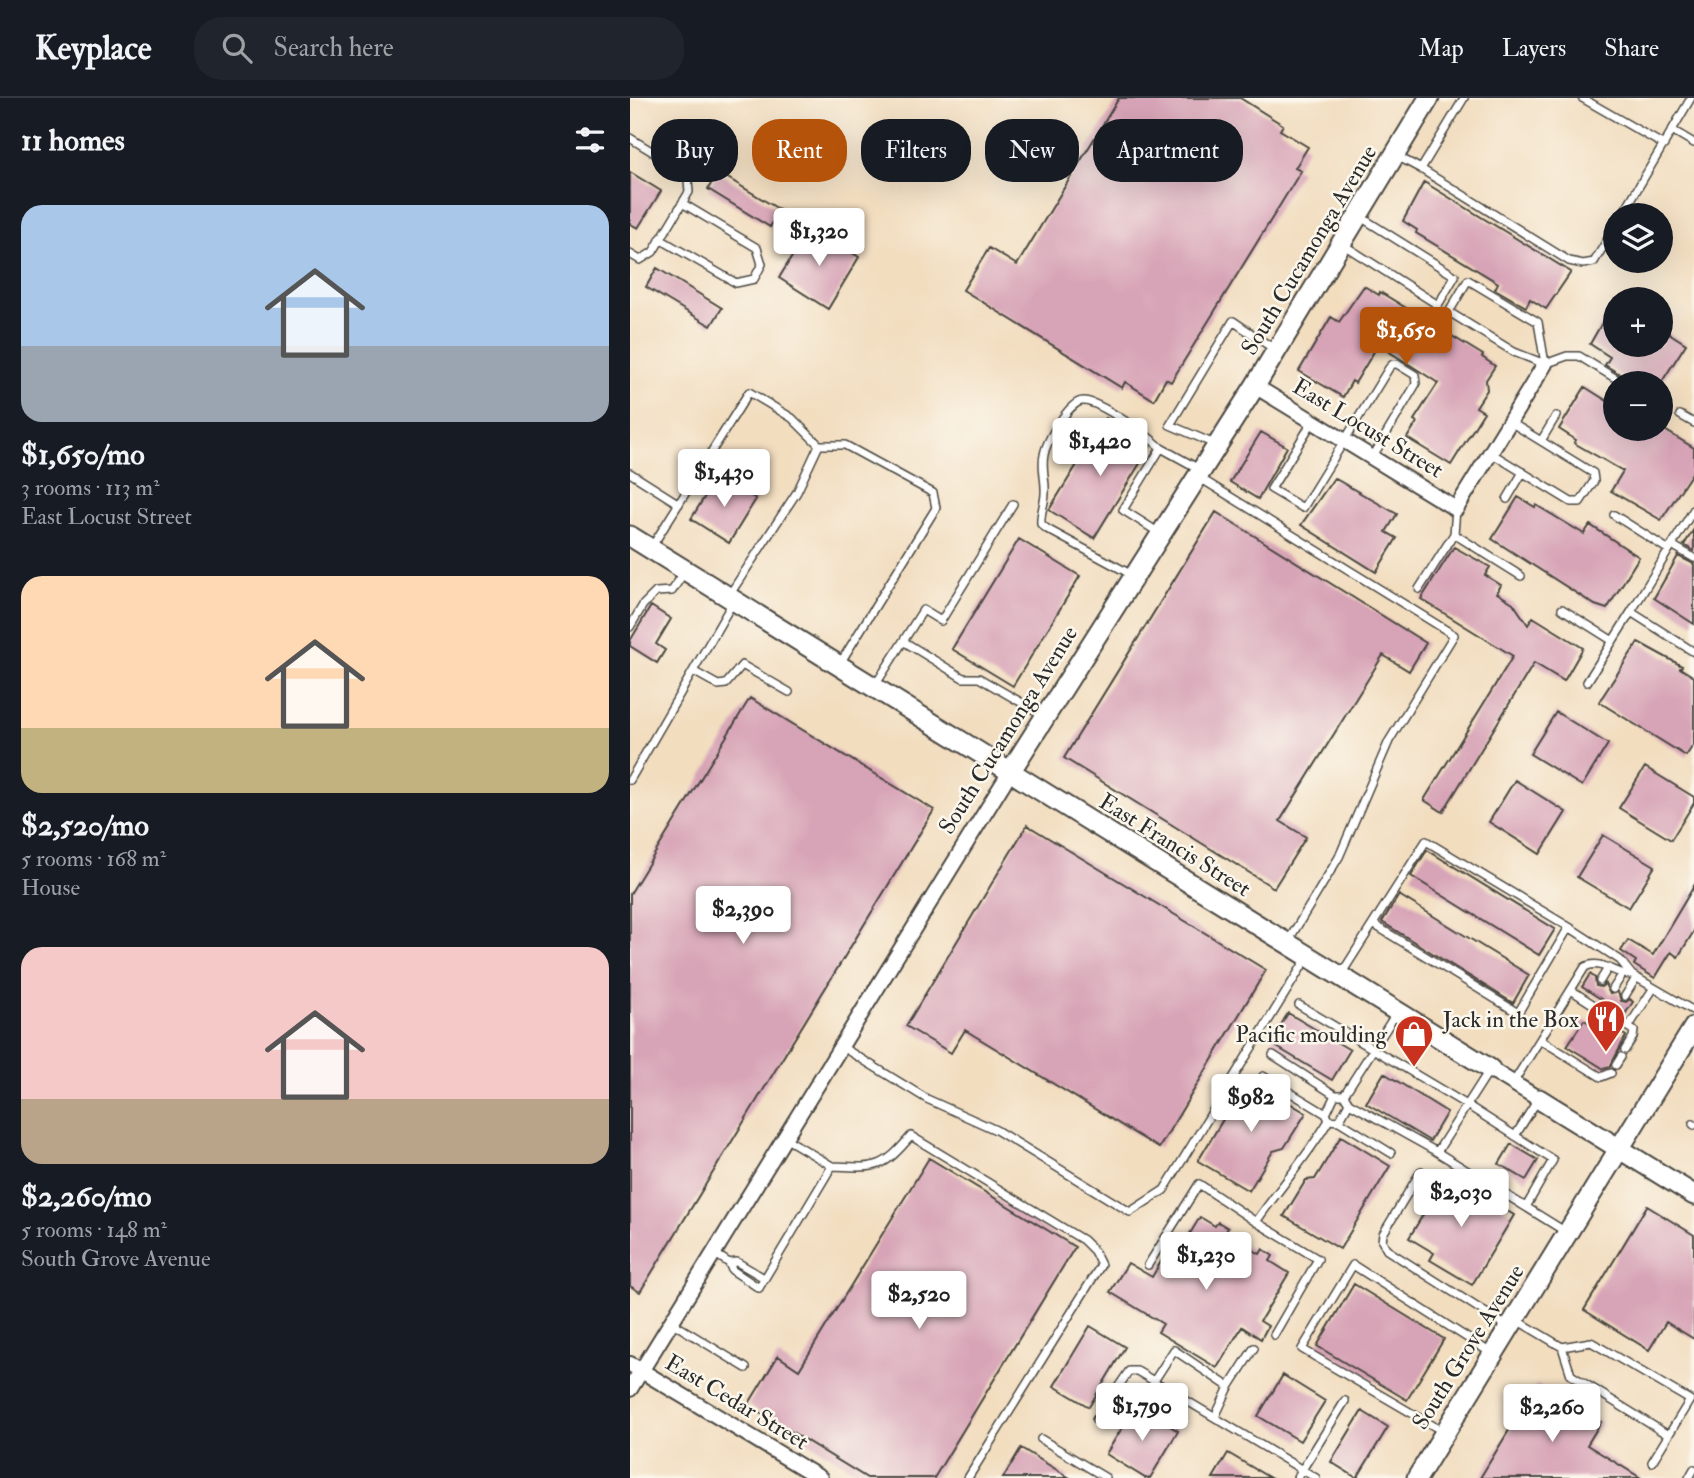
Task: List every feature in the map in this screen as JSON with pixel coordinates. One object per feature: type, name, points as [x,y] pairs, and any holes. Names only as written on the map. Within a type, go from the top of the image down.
[{"type":"street","name":"South Cucamonga Avenue","points":[[630,1389],[636,1368],[671,1322],[1010,772],[1277,351],[1429,98]]},
{"type":"street","points":[[1457,509],[1545,365]]},
{"type":"street","name":"East Locust Street","points":[[1255,386],[1457,509]]},
{"type":"street","name":"East Francis Street","points":[[630,536],[1694,1195]]},
{"type":"street","name":"South Grove Avenue","points":[[1417,1478],[1694,1027]]},
{"type":"street","name":"East Cedar Street","points":[[636,1368],[820,1478]]},
{"type":"lane","points":[[1421,169],[1464,98]]},
{"type":"lane","points":[[1582,98],[1664,145]]},
{"type":"lane","points":[[1629,203],[1691,98]]},
{"type":"lane","points":[[1672,130],[1694,143]]},
{"type":"lane","points":[[630,138],[679,168],[688,180],[689,192],[653,252],[640,260],[630,254]]},
{"type":"lane","points":[[1395,155],[1569,261],[1583,264],[1594,262],[1603,247]]},
{"type":"lane","points":[[660,239],[736,283],[754,279],[762,264],[757,248],[682,203]]},
{"type":"lane","points":[[1341,243],[1438,305],[1455,276],[1358,215]]},
{"type":"lane","points":[[1545,365],[1538,322],[1468,280],[1449,312],[1514,352],[1545,365],[1567,356],[1579,356],[1603,371]]},
{"type":"lane","points":[[1217,446],[1170,425],[1233,321],[1277,351]]},
{"type":"lane","points":[[1313,421],[1271,489],[1303,508],[1389,368],[1397,364],[1415,375],[1416,384],[1372,457]]},
{"type":"lane","points":[[650,549],[749,392],[792,418],[819,445],[845,445],[933,493],[936,508],[839,666]]},
{"type":"lane","points":[[1135,576],[1041,524],[1040,512],[1045,495],[1044,452],[1063,416],[1074,404],[1084,401],[1095,404],[1149,436],[1200,473],[1454,635],[1388,741],[1339,857],[1286,943]]},
{"type":"lane","points":[[1680,415],[1694,423]]},
{"type":"lane","points":[[1541,441],[1556,416]]},
{"type":"lane","points":[[1491,453],[1571,502],[1580,502],[1594,481],[1593,473],[1510,422]]},
{"type":"lane","points":[[630,780],[731,599],[797,492],[819,445]]},
{"type":"lane","points":[[1161,447],[1123,510],[1161,534]]},
{"type":"lane","points":[[1507,499],[1523,472]]},
{"type":"lane","points":[[630,473],[679,504]]},
{"type":"lane","points":[[874,688],[923,610],[941,621],[1013,504]]},
{"type":"lane","points":[[1419,589],[1454,534],[1457,509]]},
{"type":"lane","points":[[1587,682],[1694,509]]},
{"type":"lane","points":[[1614,515],[1694,558]]},
{"type":"lane","points":[[1454,534],[1521,576]]},
{"type":"lane","points":[[630,627],[643,605],[656,592],[672,591],[685,570]]},
{"type":"lane","points":[[1562,609],[1613,641]]},
{"type":"lane","points":[[1631,612],[1694,652]]},
{"type":"lane","points":[[903,641],[963,678],[979,678],[1045,716]]},
{"type":"lane","points":[[693,671],[718,685],[726,684],[742,665],[789,692]]},
{"type":"lane","points":[[1340,976],[1426,841],[1569,927],[1620,960],[1634,977],[1694,1011]]},
{"type":"lane","points":[[1373,924],[1518,1013],[1569,927]]},
{"type":"lane","points":[[841,1046],[927,1099],[996,1130],[1129,1212],[1164,1190],[1308,957]]},
{"type":"lane","points":[[1513,1083],[1585,967],[1598,964],[1622,975],[1634,977]]},
{"type":"lane","points":[[1600,981],[1608,968]]},
{"type":"lane","points":[[1613,989],[1622,975]]},
{"type":"lane","points":[[1625,996],[1634,977]]},
{"type":"lane","points":[[1629,1026],[1653,989]]},
{"type":"lane","points":[[1571,990],[1590,997],[1614,1012],[1634,1031],[1616,1065]]},
{"type":"lane","points":[[1299,1005],[1467,1105],[1553,1160],[1526,1207]]},
{"type":"lane","points":[[1344,1095],[1398,1012]]},
{"type":"lane","points":[[1541,1040],[1601,1077],[1611,1073]]},
{"type":"lane","points":[[1273,1055],[1335,1095],[1344,1095]]},
{"type":"lane","points":[[1437,1152],[1490,1069]]},
{"type":"lane","points":[[1263,1076],[1327,1117],[1339,1121],[1391,1153]]},
{"type":"lane","points":[[1256,1222],[1284,1181],[1311,1150],[1335,1095]]},
{"type":"lane","points":[[1344,1095],[1349,1103],[1437,1152],[1567,1232]]},
{"type":"lane","points":[[1515,1136],[1539,1099]]},
{"type":"lane","points":[[1339,1121],[1349,1103]]},
{"type":"lane","points":[[785,1138],[832,1166],[871,1168],[891,1160],[911,1136],[1074,1234],[1094,1251],[1101,1265],[968,1478]]},
{"type":"lane","points":[[713,1253],[729,1263],[732,1270],[759,1287],[832,1166]]},
{"type":"lane","points":[[1421,1171],[1383,1234],[1382,1241],[1387,1250],[1512,1323],[1562,1347],[1591,1342],[1692,1397],[1652,1462]]},
{"type":"lane","points":[[1148,1265],[1199,1184],[1318,1259],[1274,1335]]},
{"type":"lane","points":[[729,1263],[737,1262],[764,1278]]},
{"type":"lane","points":[[1445,1432],[1302,1349],[1353,1265],[1493,1354]]},
{"type":"lane","points":[[671,1322],[746,1368]]},
{"type":"lane","points":[[1562,1347],[1571,1375],[1668,1435]]},
{"type":"lane","points":[[1215,1417],[1229,1387],[1254,1348]]},
{"type":"lane","points":[[1154,1381],[1174,1350],[1229,1387]]},
{"type":"lane","points":[[1096,1420],[1129,1371],[1137,1371],[1316,1478]]},
{"type":"lane","points":[[1297,1478],[1345,1401]]},
{"type":"lane","points":[[1041,1439],[1106,1478]]},
{"type":"lane","points":[[1689,1478],[1694,1469]]},
{"type":"building","points":[[1119,98],[1240,98],[1283,125],[1280,130],[1308,147],[1295,168],[1301,171],[1171,382],[1166,379],[1154,400],[1125,382],[1122,388],[963,290],[989,248],[1017,265],[1068,182],[1079,182],[1079,163],[1093,141],[1093,182],[1243,182],[1243,119],[1106,119]]},
{"type":"building","points":[[630,172],[661,191],[638,228],[630,224]]},
{"type":"building","points":[[712,182],[734,182],[780,210],[770,227],[708,189]]},
{"type":"building","points":[[1424,182],[1571,272],[1546,309],[1530,299],[1526,307],[1495,289],[1498,283],[1416,233],[1417,230],[1403,221]]},
{"type":"building","points":[[810,227],[859,257],[828,309],[779,278]]},
{"type":"building","points":[[657,268],[722,308],[711,326],[646,287]]},
{"type":"building","points":[[1364,286],[1379,295],[1380,292],[1483,355],[1482,357],[1495,366],[1486,380],[1487,390],[1476,407],[1484,412],[1451,465],[1407,438],[1417,422],[1414,420],[1438,383],[1378,345],[1355,383],[1352,381],[1343,397],[1299,371],[1331,317],[1339,322]]},
{"type":"building","points":[[1603,321],[1603,352],[1590,344]]},
{"type":"building","points":[[1673,336],[1686,344],[1669,371],[1615,371],[1605,365],[1610,357],[1673,357]]},
{"type":"building","points":[[1585,387],[1603,398],[1603,441],[1673,441],[1673,435],[1694,448],[1694,470],[1661,520],[1611,491],[1623,471],[1574,443],[1576,440],[1559,429]]},
{"type":"building","points":[[1106,418],[1150,447],[1094,538],[1049,510]]},
{"type":"building","points":[[1261,432],[1287,447],[1258,499],[1230,482]]},
{"type":"building","points":[[718,475],[756,499],[729,543],[691,519]]},
{"type":"building","points":[[1334,478],[1397,514],[1386,532],[1397,538],[1376,572],[1301,525]]},
{"type":"building","points":[[1518,497],[1584,534],[1590,525],[1639,557],[1607,609],[1595,605],[1492,539]]},
{"type":"building","points":[[1216,512],[1426,643],[1409,671],[1383,655],[1280,821],[1306,837],[1274,888],[1064,758]]},
{"type":"building","points":[[1694,529],[1694,551],[1684,545]]},
{"type":"building","points":[[1019,539],[1080,576],[1013,686],[952,649]]},
{"type":"building","points":[[1454,547],[1490,567],[1485,575],[1501,585],[1497,593],[1513,603],[1528,625],[1533,617],[1583,648],[1564,681],[1534,663],[1443,812],[1424,800],[1513,656],[1421,599]]},
{"type":"building","points":[[1678,556],[1694,564],[1694,624],[1654,598]]},
{"type":"building","points":[[651,606],[671,619],[656,644],[665,650],[657,663],[630,646],[630,641]]},
{"type":"building","points":[[1638,642],[1682,666],[1680,668],[1694,677],[1694,744],[1686,756],[1599,702]]},
{"type":"building","points":[[750,698],[934,810],[640,1292],[630,1286],[630,894]]},
{"type":"building","points":[[1556,712],[1608,744],[1582,786],[1530,754]]},
{"type":"building","points":[[1645,767],[1694,797],[1694,803],[1671,840],[1619,808]]},
{"type":"building","points":[[1515,780],[1566,812],[1540,854],[1489,822]]},
{"type":"building","points":[[1027,825],[1266,970],[1159,1148],[965,1030],[951,1053],[906,1026]]},
{"type":"building","points":[[1603,835],[1655,866],[1629,908],[1577,877]]},
{"type":"building","points":[[1427,850],[1555,929],[1539,955],[1411,876]]},
{"type":"building","points":[[1694,886],[1694,931],[1678,957],[1671,952],[1655,978],[1634,965],[1636,961],[1621,951],[1628,940],[1653,955]]},
{"type":"building","points":[[1399,895],[1529,975],[1513,1003],[1382,922]]},
{"type":"building","points":[[1590,974],[1595,978],[1596,986],[1605,984],[1610,994],[1618,992],[1621,1001],[1630,999],[1633,1002],[1625,1014],[1582,987]]},
{"type":"building","points":[[1288,1013],[1350,1050],[1332,1080],[1270,1043]]},
{"type":"building","points":[[1584,1020],[1596,1027],[1599,1023],[1611,1031],[1613,1028],[1626,1036],[1610,1067],[1604,1069],[1567,1046]]},
{"type":"building","points":[[1384,1073],[1447,1112],[1430,1141],[1366,1103]]},
{"type":"building","points":[[1248,1078],[1306,1113],[1284,1148],[1273,1151],[1249,1191],[1198,1161]]},
{"type":"building","points":[[1341,1136],[1390,1166],[1340,1249],[1284,1216],[1306,1180],[1315,1179]]},
{"type":"building","points":[[1511,1144],[1538,1160],[1526,1180],[1499,1164]]},
{"type":"building","points":[[929,1158],[1075,1247],[934,1478],[867,1478],[748,1405],[778,1356],[799,1370]]},
{"type":"building","points":[[1447,1175],[1514,1215],[1472,1285],[1430,1260],[1434,1253],[1409,1238]]},
{"type":"building","points":[[1647,1206],[1694,1235],[1694,1339],[1666,1322],[1649,1350],[1584,1310]]},
{"type":"building","points":[[1200,1217],[1215,1226],[1218,1222],[1228,1228],[1225,1233],[1260,1254],[1263,1249],[1273,1256],[1270,1261],[1289,1273],[1260,1321],[1268,1326],[1261,1339],[1242,1327],[1217,1368],[1158,1332],[1163,1324],[1110,1292],[1128,1263],[1152,1277],[1162,1260],[1171,1265]]},
{"type":"building","points":[[1354,1284],[1444,1339],[1407,1400],[1317,1346]]},
{"type":"building","points":[[1090,1326],[1125,1347],[1089,1407],[1054,1386]]},
{"type":"building","points":[[1283,1375],[1325,1401],[1300,1441],[1258,1416]]},
{"type":"building","points":[[1537,1384],[1601,1422],[1587,1445],[1641,1478],[1480,1478]]},
{"type":"building","points":[[1136,1405],[1178,1431],[1150,1478],[1145,1478],[1106,1454]]},
{"type":"building","points":[[1362,1411],[1388,1427],[1357,1478],[1331,1462]]},
{"type":"building","points":[[1021,1448],[1070,1478],[1003,1478]]},
{"type":"building","points":[[1228,1453],[1270,1478],[1213,1478]]},
{"type":"place","name":"Jack in the Box","points":[[1606,1053]]},
{"type":"place","name":"Pacific moulding","points":[[1414,1068]]}]
